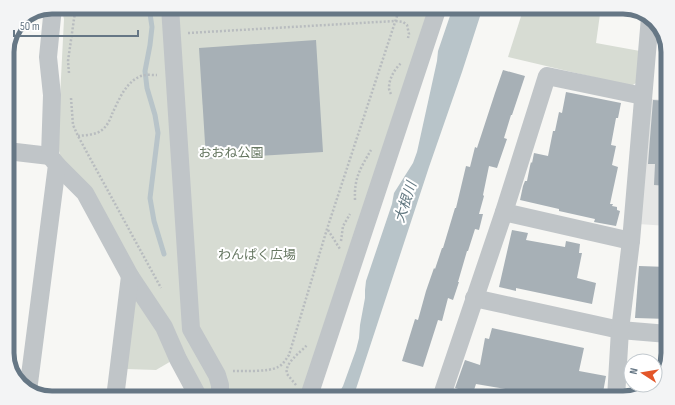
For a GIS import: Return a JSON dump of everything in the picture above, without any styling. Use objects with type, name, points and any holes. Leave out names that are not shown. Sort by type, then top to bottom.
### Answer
[{"type":"street","points":[[29,383],[53,160],[52,95],[48,56],[52,14]]},
{"type":"street","points":[[171,14],[191,329],[217,375],[220,391]]},
{"type":"street","points":[[310,391],[436,14]]},
{"type":"street","points":[[616,391],[620,330],[631,241],[649,25]]},
{"type":"street","points":[[446,391],[474,298],[504,212],[547,76],[643,96]]},
{"type":"street","points":[[14,152],[53,160],[85,193],[130,276],[164,327],[178,359],[195,391]]},
{"type":"street","points":[[504,212],[631,241]]},
{"type":"street","points":[[116,391],[130,276]]},
{"type":"street","points":[[474,298],[620,330],[661,333]]},
{"type":"path","points":[[69,77],[68,61],[75,14]]},
{"type":"path","points":[[217,375],[228,372],[278,367],[289,355],[398,14]]},
{"type":"path","points":[[172,34],[395,21]]},
{"type":"path","points":[[78,136],[92,134],[102,130],[109,122],[120,97],[128,85],[137,77],[150,75]]},
{"type":"path","points":[[70,93],[73,125],[78,136],[163,292]]},
{"type":"path","points":[[328,229],[340,250]]},
{"type":"path","points":[[284,362],[288,365]]},
{"type":"shaded area","points":[[650,99],[661,100],[661,226],[638,224]]},
{"type":"green space","name":"おおね公園","points":[[63,14],[427,14],[307,391],[198,391],[63,164],[59,151],[59,117],[64,19]]},
{"type":"green space","points":[[522,14],[600,14],[596,43],[640,51],[636,83],[631,86],[508,57]]},
{"type":"green space","points":[[134,297],[138,297],[173,360],[156,370],[126,369]]},
{"type":"water","name":"大根川","points":[[451,14],[481,14],[355,391],[340,391],[356,350],[365,298],[366,281],[392,204],[394,193],[413,163],[417,152],[438,51]]},
{"type":"building","points":[[316,40],[323,152],[206,159],[199,48]]},
{"type":"building","points":[[503,70],[525,76],[504,138],[507,139],[497,168],[489,166],[484,196],[479,214],[483,214],[479,230],[475,229],[453,300],[448,298],[442,321],[438,320],[423,367],[402,361],[415,319],[418,320],[426,291],[443,248],[456,208],[466,166],[470,167],[475,147],[477,148]]},
{"type":"building","points":[[566,92],[621,103],[618,118],[616,118],[611,145],[616,146],[612,165],[618,167],[610,204],[613,204],[612,206],[617,207],[617,210],[620,211],[616,226],[594,222],[595,219],[520,200],[523,186],[525,181],[527,181],[534,153],[548,156],[553,131],[555,131],[559,112],[562,113]]},
{"type":"building","points":[[653,100],[661,101],[661,186],[654,185],[655,164],[648,164]]},
{"type":"building","points":[[512,230],[528,233],[526,240],[565,247],[566,241],[580,244],[579,253],[582,253],[577,278],[596,283],[592,304],[516,288],[516,291],[499,287]]},
{"type":"building","points":[[639,266],[661,267],[661,319],[635,318]]},
{"type":"building","points":[[492,328],[584,348],[579,371],[606,376],[603,391],[511,391],[476,384],[474,390],[469,389],[468,391],[465,391],[455,388],[465,360],[480,365],[485,338],[489,339]]},
{"type":"waterway","points":[[150,14],[152,27],[145,71],[147,88],[155,115],[158,133],[150,198],[154,221],[164,254]]},
{"type":"park label","name":"わんぱく広場","points":[[257,254]]}]
